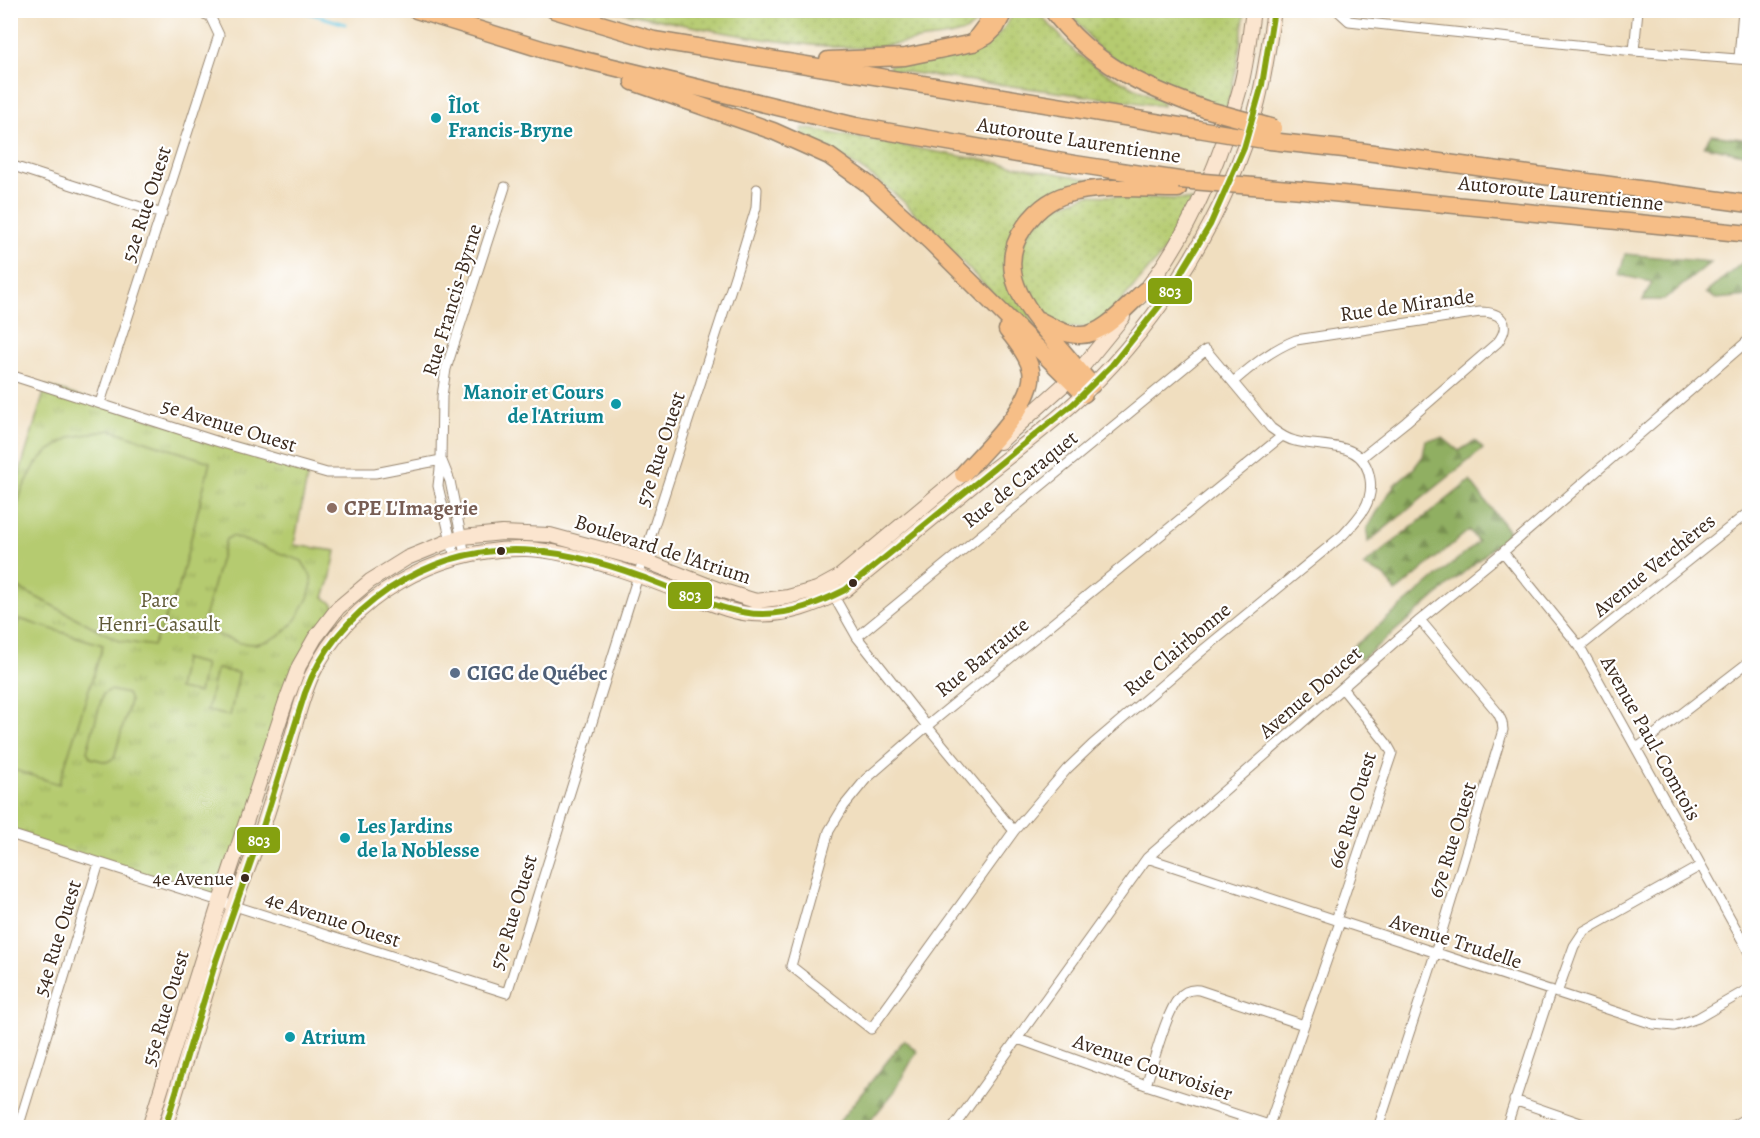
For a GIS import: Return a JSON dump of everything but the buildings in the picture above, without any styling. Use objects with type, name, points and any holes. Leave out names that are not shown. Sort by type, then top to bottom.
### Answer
[{"type":"highway","name":"Autoroute Laurentienne","points":[[416,10],[550,52],[856,126],[1075,164],[1179,185],[1296,190],[1749,234]]},
{"type":"highway","name":"Autoroute Laurentienne","points":[[554,10],[654,40],[1198,129],[1272,134],[1344,149],[1749,204]]},
{"type":"highway","points":[[973,43],[986,24],[991,10]]},
{"type":"highway","points":[[795,62],[905,57],[973,43],[987,36],[996,27],[1005,10]]},
{"type":"highway","points":[[1052,10],[1091,53],[1132,79],[1272,134]]},
{"type":"highway","points":[[550,52],[773,131],[829,156],[868,184],[931,242],[978,291],[1088,390]]},
{"type":"highway","points":[[1075,376],[1020,297],[1012,275],[1013,253],[1021,232],[1034,213],[1046,203],[1060,196],[1093,189],[1179,185]]},
{"type":"highway","points":[[1032,316],[1062,331],[1080,335],[1090,334],[1101,329],[1145,290]]},
{"type":"highway","points":[[963,474],[1022,404],[1031,387],[1031,370],[1020,347],[978,291]]},
{"type":"street","name":"52e Rue Ouest","points":[[100,404],[219,34],[210,16],[194,10]]},
{"type":"street","name":"Boulevard de l'Atrium","points":[[234,906],[278,783],[303,698],[312,676],[326,651],[342,630],[378,595],[398,581],[425,567],[460,556],[498,550],[528,549],[593,561],[715,605],[751,614],[782,613],[802,609],[831,589],[839,577],[963,474],[1075,376],[1145,290],[1167,259],[1192,214],[1220,151],[1240,91],[1253,10]]},
{"type":"street","name":"Boulevard de l'Atrium","points":[[220,902],[285,701],[299,666],[315,638],[338,608],[370,581],[407,558],[456,539],[502,533],[550,535],[642,560],[720,590],[756,601],[788,597],[817,589],[845,590],[1043,430],[1088,390],[1130,344],[1192,256],[1217,210],[1238,162],[1256,110],[1267,62],[1274,10]]},
{"type":"street","points":[[1336,10],[1349,21],[1634,51],[1749,60]]},
{"type":"street","points":[[1634,51],[1638,10]]},
{"type":"street","points":[[1739,58],[1743,10]]},
{"type":"street","points":[[10,165],[162,214]]},
{"type":"street","name":"Rue Francis-Byrne","points":[[460,556],[438,486],[441,460],[442,396],[447,369],[505,187]]},
{"type":"street","name":"57e Rue Ouest","points":[[507,993],[639,576],[642,560],[738,267],[756,208],[757,189]]},
{"type":"street","name":"Rue de Mirande","points":[[1233,382],[1264,356],[1296,340],[1480,312],[1496,314],[1505,326],[1498,342],[1361,458]]},
{"type":"street","name":"Avenue Doucet","points":[[953,1128],[1147,858],[1419,620],[1503,552],[1749,339]]},
{"type":"street","name":"Rue de Caraquet","points":[[857,637],[1206,350],[1233,382]]},
{"type":"street","name":"5e Avenue Ouest","points":[[10,375],[219,442],[327,473],[375,473],[441,460]]},
{"type":"street","points":[[1233,382],[1271,428],[1282,436],[1296,442],[1342,448],[1352,451],[1361,458]]},
{"type":"street","name":"Rue Barraute","points":[[872,1029],[791,966],[829,831],[844,806],[866,779],[927,726],[1282,436]]},
{"type":"street","name":"Rue Clairbonne","points":[[872,1029],[1014,831],[1067,769],[1092,745],[1343,535],[1359,519],[1367,505],[1371,486],[1369,469],[1361,458]]},
{"type":"street","name":"Rue Francis-Byrne","points":[[441,460],[450,481],[460,556]]},
{"type":"street","name":"Avenue Verchères","points":[[1580,647],[1749,511]]},
{"type":"street","name":"Avenue Paul-Comtois","points":[[1503,552],[1580,647],[1749,954]]},
{"type":"street","points":[[831,589],[857,637],[1014,831]]},
{"type":"street","name":"67e Rue Ouest","points":[[1377,1128],[1435,954],[1503,730],[1498,713],[1419,620]]},
{"type":"street","points":[[1637,748],[1749,661]]},
{"type":"street","name":"66e Rue Ouest","points":[[1272,1127],[1392,753],[1342,688]]},
{"type":"street","name":"4e Avenue Ouest","points":[[10,834],[507,993]]},
{"type":"street","name":"Avenue Trudelle","points":[[1147,858],[1653,1024],[1674,1026],[1698,1018],[1749,988]]},
{"type":"street","name":"54e Rue Ouest","points":[[18,1128],[99,863]]},
{"type":"street","points":[[1506,1128],[1554,992],[1574,946],[1584,931],[1700,866]]},
{"type":"street","name":"55e Rue Ouest","points":[[149,1128],[220,902]]},
{"type":"street","name":"55e Rue Ouest","points":[[165,1128],[234,906]]},
{"type":"street","points":[[1146,1085],[1173,1007],[1184,992],[1192,989],[1199,990],[1304,1025]]},
{"type":"street","name":"Avenue Courvoisier","points":[[1018,1039],[1272,1127]]},
{"type":"street","points":[[1514,1100],[1595,1128]]},
{"type":"street","points":[[1729,1128],[1749,1116]]},
{"type":"green space","points":[[738,10],[783,16],[821,15],[852,10],[981,11],[974,26],[959,34],[861,48],[768,40],[616,11]]},
{"type":"green space","points":[[1014,11],[1037,11],[1075,52],[1100,70],[1163,102],[1163,106],[890,70],[889,65],[944,59],[977,49],[992,40],[1004,28]]},
{"type":"green space","points":[[1069,11],[1245,11],[1237,65],[1227,109],[1150,82],[1097,47]]},
{"type":"green space","points":[[803,128],[1094,180],[1094,186],[1078,187],[1010,247],[1034,328],[1030,332],[903,201],[854,165],[801,135]]},
{"type":"green space","points":[[1711,135],[1749,140],[1749,155],[1704,146]]},
{"type":"green space","points":[[1088,195],[1192,200],[1162,254],[1102,323],[1091,327],[1065,328],[1041,312],[1029,299],[1019,269],[1024,240],[1044,211]]},
{"type":"green space","points":[[1625,254],[1711,262],[1664,300],[1643,300],[1652,282],[1619,275]]},
{"type":"green space","points":[[1748,258],[1749,296],[1716,299],[1706,293]]},
{"type":"green space","name":"Parc Henri-Casault","points":[[46,386],[309,468],[294,545],[336,551],[324,597],[338,608],[315,638],[220,901],[11,834],[11,501]]},
{"type":"green space","points":[[111,430],[210,462],[179,587],[153,646],[120,641],[11,584],[11,526],[22,490],[36,464],[47,452],[71,437]]},
{"type":"green space","points":[[1443,438],[1459,451],[1475,441],[1483,449],[1368,542],[1367,528],[1395,484],[1414,468],[1423,456],[1426,440]]},
{"type":"green space","points":[[1470,481],[1510,533],[1361,660],[1352,648],[1478,542],[1469,530],[1396,592],[1385,576],[1363,566]]},
{"type":"green space","points":[[232,536],[302,561],[311,576],[312,584],[308,598],[295,621],[282,634],[268,641],[255,644],[240,643],[213,633],[203,622],[226,539]]},
{"type":"green space","points":[[19,619],[103,645],[59,784],[11,769],[11,646]]},
{"type":"green space","points":[[184,659],[205,664],[199,693],[178,689]]},
{"type":"green space","points":[[216,669],[239,673],[230,716],[207,711]]},
{"type":"green space","points":[[110,690],[127,694],[130,701],[114,758],[107,762],[91,758],[87,751],[103,694]]},
{"type":"green space","points":[[904,1040],[917,1051],[894,1092],[865,1127],[835,1127]]},
{"type":"waterway","points":[[299,10],[345,24]]},
{"type":"transit line","name":"803","points":[[165,1128],[216,961],[260,836],[305,693],[320,662],[350,622],[389,589],[423,570],[457,557],[491,551],[525,550],[593,561],[712,604],[750,613],[774,614],[795,610],[845,590],[1073,404],[1112,365],[1165,299],[1210,225],[1244,148],[1262,85],[1274,10]]},
{"type":"place","name":"Îlot Francis-Bryne","points":[[436,118]]},
{"type":"place","name":"Manoir et Cours de l'Atrium","points":[[616,404]]},
{"type":"place","name":"CPE L'Imagerie","points":[[332,508]]},
{"type":"place","name":"CIGC de Québec","points":[[455,673]]},
{"type":"place","name":"Les Jardins de la Noblesse","points":[[345,838]]},
{"type":"place","name":"4e Avenue","points":[[245,878]]},
{"type":"place","name":"Atrium","points":[[290,1037]]}]
